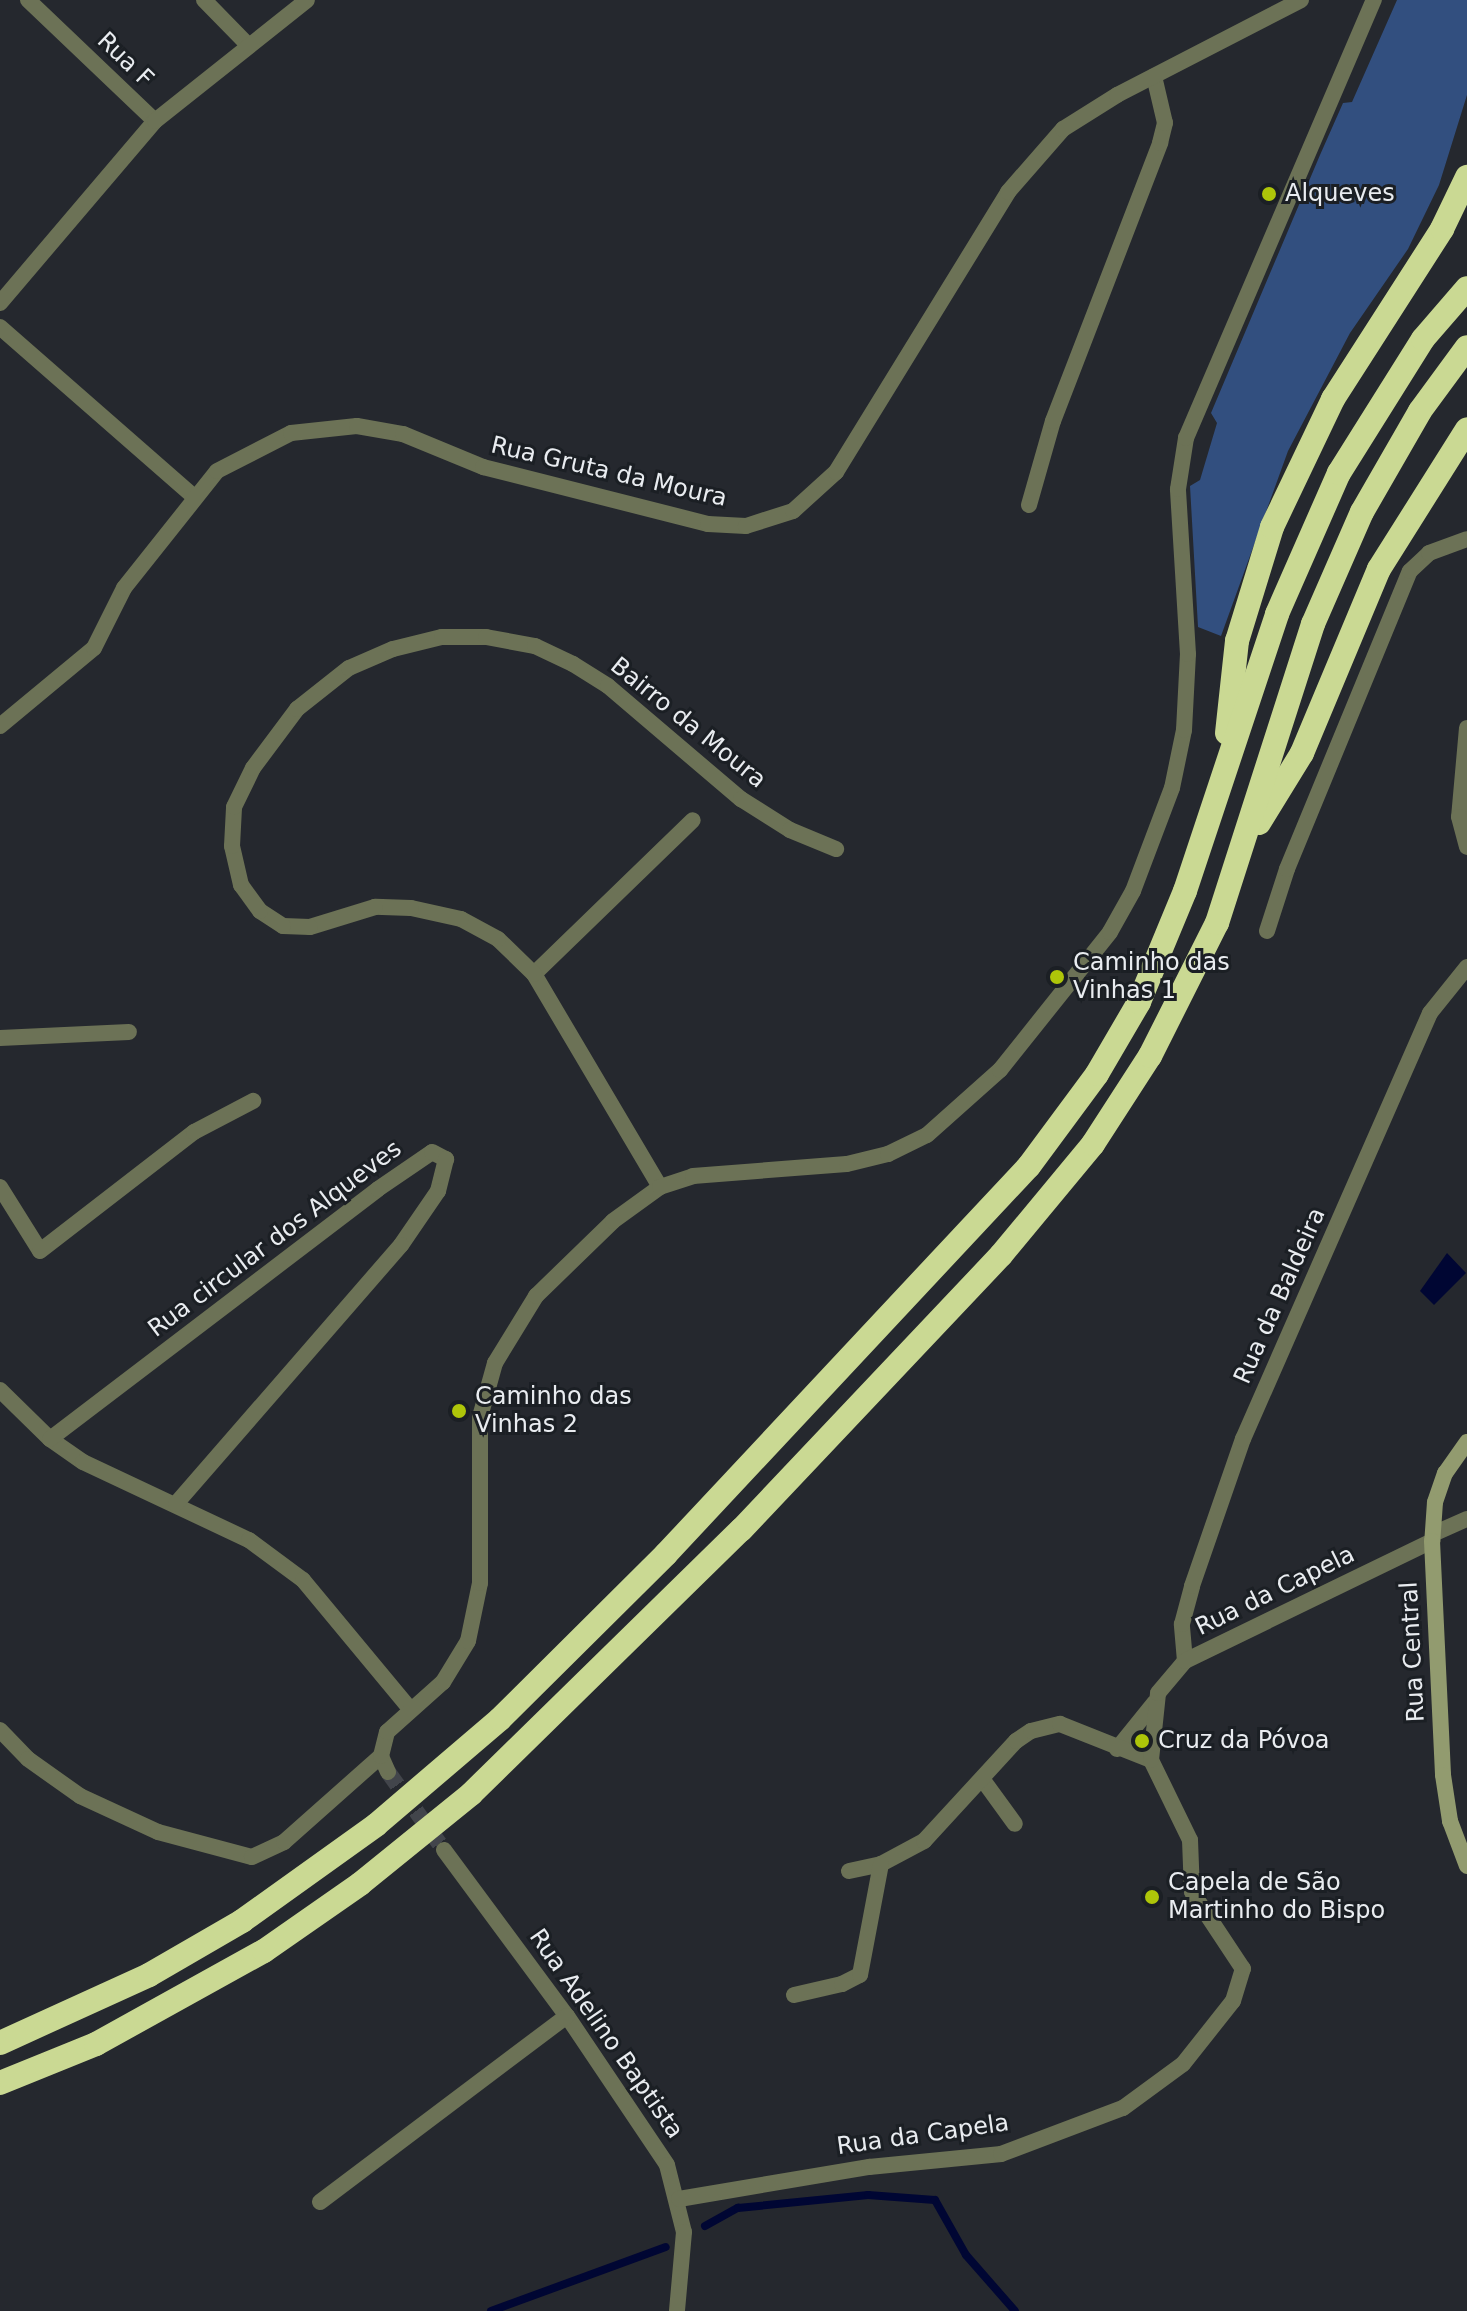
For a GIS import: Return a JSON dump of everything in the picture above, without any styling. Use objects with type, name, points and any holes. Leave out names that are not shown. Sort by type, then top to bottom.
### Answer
[{"type":"highway","points":[[1222,780],[1237,641],[1272,527],[1333,399],[1442,229],[1467,177]]},
{"type":"highway","points":[[0,2043],[149,1975],[309,1876],[500,1719],[666,1554],[1029,1166],[1097,1074],[1139,1002],[1185,891],[1277,614],[1339,473],[1388,389],[1467,288]]},
{"type":"highway","points":[[0,2083],[96,2044],[264,1951],[434,1824],[550,1720],[741,1530],[980,1278],[1093,1144],[1150,1056],[1204,949],[1238,856],[1313,624],[1362,512],[1420,411],[1467,347]]},
{"type":"highway","points":[[1238,856],[1302,753],[1379,569],[1467,429]]},
{"type":"street","name":"Rua F","points":[[28,0],[155,121]]},
{"type":"street","points":[[204,0],[249,46]]},
{"type":"street","points":[[0,303],[155,121],[307,0]]},
{"type":"street","name":"Rua Gruta da Moura","points":[[0,726],[94,648],[124,588],[193,496],[217,471],[291,433],[357,426],[403,434],[483,467],[708,524],[767,522],[815,495],[836,472],[1008,192],[1063,129],[1154,76],[1301,0]]},
{"type":"street","points":[[0,1730],[28,1759],[80,1796],[158,1832],[252,1857],[284,1842],[384,1764],[387,1732],[458,1661],[477,1606],[480,1417],[495,1363],[536,1296],[613,1221],[660,1187],[693,1176],[847,1164],[888,1154],[927,1135],[1000,1070],[1110,932],[1133,891],[1172,788],[1184,730],[1188,654],[1178,489],[1186,438],[1374,0]]},
{"type":"street","points":[[1029,505],[1053,421],[1160,143],[1165,123],[1154,76]]},
{"type":"street","points":[[0,327],[193,496]]},
{"type":"street","points":[[1267,931],[1287,869],[1410,571],[1429,553],[1467,539]]},
{"type":"street","name":"Bairro da Moura","points":[[660,1187],[534,974],[498,939],[461,919],[411,908],[375,907],[310,927],[283,926],[260,911],[241,885],[232,846],[234,807],[253,768],[297,709],[349,668],[393,649],[442,637],[486,637],[535,646],[608,686],[741,799],[790,830],[836,849]]},
{"type":"street","points":[[1467,728],[1459,817],[1467,847]]},
{"type":"street","points":[[534,974],[693,820]]},
{"type":"street","name":"Rua da Baldeira","points":[[1185,1661],[1182,1624],[1192,1586],[1243,1439],[1430,1013],[1467,967]]},
{"type":"street","points":[[0,1038],[129,1032]]},
{"type":"street","points":[[0,1187],[40,1251],[194,1132],[253,1101]]},
{"type":"street","name":"Rua circular dos Alqueves","points":[[50,1439],[378,1189],[432,1152],[446,1159],[438,1191],[401,1245],[176,1504]]},
{"type":"street","points":[[0,1390],[50,1439],[83,1462],[249,1540],[303,1580],[410,1709]]},
{"type":"street","name":"Rua Central","points":[[1467,1442],[1445,1473],[1435,1502],[1432,1537],[1443,1775],[1450,1821],[1467,1866]]},
{"type":"street","name":"Rua da Capela","points":[[1117,1749],[1185,1661],[1467,1519]]},
{"type":"street","name":"Rua da Capela","points":[[679,2199],[869,2167],[1001,2154],[1123,2108],[1183,2064],[1233,2001],[1243,1969],[1192,1892],[1190,1840],[1151,1760],[1155,1702]]},
{"type":"street","points":[[849,1871],[881,1864],[924,1841],[1016,1741],[1048,1726],[1075,1728],[1117,1749],[1151,1760]]},
{"type":"street","points":[[983,1780],[1015,1824]]},
{"type":"street","name":"Rua Adelino Baptista","points":[[444,1850],[646,2127],[679,2199],[684,2259],[677,2311]]},
{"type":"street","points":[[794,1995],[842,1984],[860,1975],[881,1864]]},
{"type":"street","points":[[320,2202],[567,2016]]},
{"type":"shaded area","points":[[1397,0],[1467,0],[1467,95],[1439,185],[1408,249],[1350,333],[1288,451],[1221,636],[1198,627],[1190,486],[1200,480],[1217,423],[1211,413],[1320,155],[1343,103],[1352,102]]},
{"type":"shaded area","points":[[1447,1253],[1466,1273],[1434,1305],[1420,1291]]},
{"type":"waterway","points":[[705,2226],[738,2208],[868,2195],[935,2200],[966,2255],[1015,2311]]},
{"type":"waterway","points":[[491,2311],[666,2247]]},
{"type":"tunnel","points":[[388,1772],[444,1850]]},
{"type":"place","name":"Alqueves","points":[[1269,194]]},
{"type":"place","name":"Caminho das Vinhas 1","points":[[1057,977]]},
{"type":"place","name":"Caminho das Vinhas 2","points":[[459,1411]]},
{"type":"place","name":"Cruz da Póvoa","points":[[1142,1741]]},
{"type":"place","name":"Capela de São Martinho do Bispo","points":[[1152,1897]]}]
